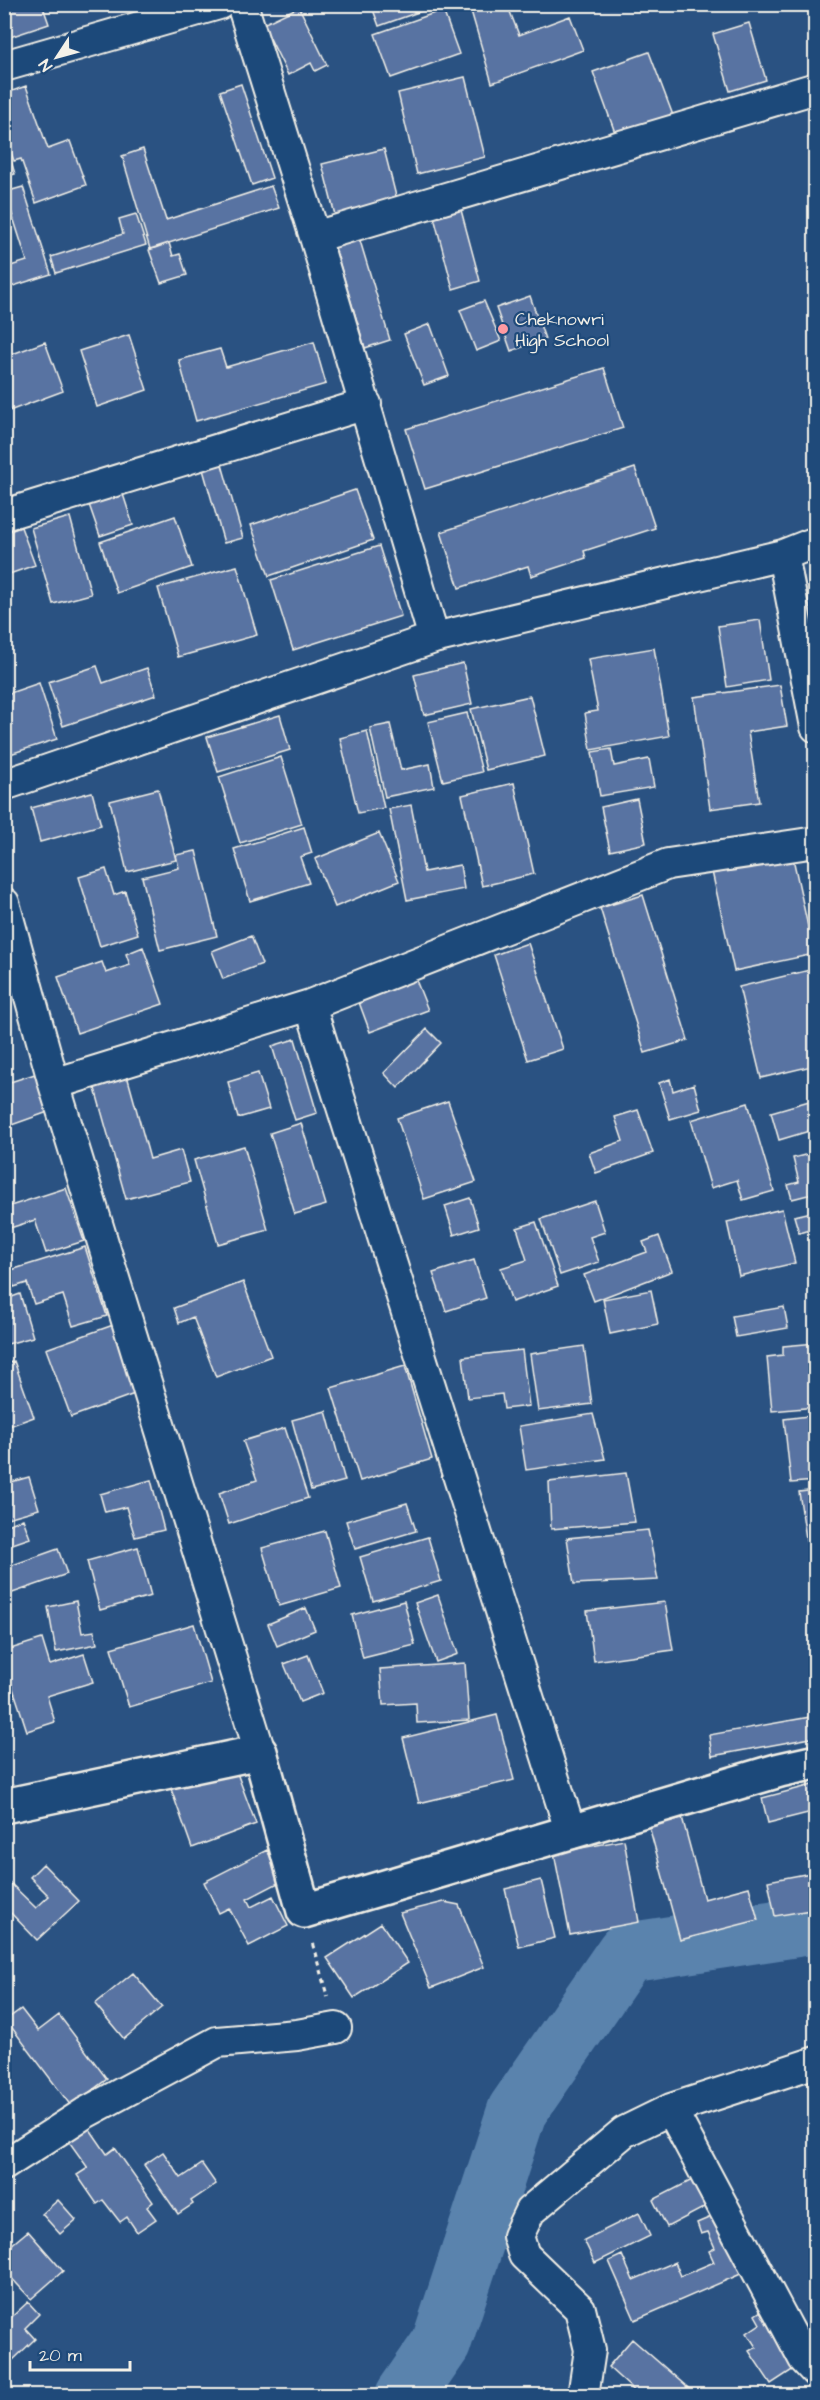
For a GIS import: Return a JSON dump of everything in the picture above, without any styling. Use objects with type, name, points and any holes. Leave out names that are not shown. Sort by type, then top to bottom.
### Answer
[{"type":"street","points":[[4,66],[219,4]]},
{"type":"street","points":[[242,4],[366,404],[434,638]]},
{"type":"street","points":[[315,237],[816,88]]},
{"type":"street","points":[[4,514],[366,404]]},
{"type":"street","points":[[4,785],[434,638],[783,555],[816,542]]},
{"type":"street","points":[[783,555],[816,727]]},
{"type":"street","points":[[54,1084],[310,1005],[668,864],[816,842]]},
{"type":"street","points":[[4,903],[54,1084],[260,1752],[304,1911],[780,1770],[816,1762]]},
{"type":"street","points":[[310,1005],[571,1833]]},
{"type":"street","points":[[4,1806],[260,1752]]},
{"type":"street","points":[[4,2165],[85,2113],[217,2042],[297,2035],[336,2028]]},
{"type":"street","points":[[583,2396],[590,2350],[580,2309],[524,2255],[518,2236],[531,2211],[624,2132],[671,2109],[816,2062]]},
{"type":"street","points":[[671,2109],[804,2359],[816,2372]]},
{"type":"path","points":[[304,1911],[336,2028]]},
{"type":"building","points":[[4,4],[42,4],[49,24],[4,39]]},
{"type":"building","points":[[371,4],[441,4],[379,26]]},
{"type":"building","points":[[469,4],[507,4],[519,35],[570,16],[583,50],[492,83]]},
{"type":"building","points":[[299,7],[327,65],[315,71],[311,63],[288,75],[263,24]]},
{"type":"building","points":[[443,10],[459,54],[391,78],[375,34]]},
{"type":"building","points":[[749,23],[766,80],[730,91],[713,34]]},
{"type":"building","points":[[649,52],[674,118],[617,138],[593,72]]},
{"type":"building","points":[[465,77],[485,157],[417,174],[398,93]]},
{"type":"building","points":[[241,84],[272,178],[252,185],[220,91]]},
{"type":"building","points":[[26,86],[48,149],[70,141],[86,185],[36,203],[21,159],[14,161],[4,133],[4,94]]},
{"type":"building","points":[[4,138],[15,174],[4,177]]},
{"type":"building","points":[[143,149],[166,220],[271,186],[279,208],[150,249],[122,156]]},
{"type":"building","points":[[384,149],[398,204],[336,219],[322,164]]},
{"type":"building","points":[[23,187],[51,274],[4,289],[4,268],[27,261],[5,192]]},
{"type":"building","points":[[461,210],[480,281],[453,289],[434,217]]},
{"type":"building","points":[[136,214],[146,245],[56,273],[51,257],[123,234],[119,219]]},
{"type":"building","points":[[358,234],[390,340],[365,348],[333,242]]},
{"type":"building","points":[[169,243],[173,256],[180,254],[187,275],[161,283],[149,250]]},
{"type":"building","points":[[530,296],[545,339],[511,351],[496,308]]},
{"type":"building","points":[[484,301],[501,341],[476,351],[460,310]]},
{"type":"building","points":[[430,324],[449,376],[424,385],[404,334]]},
{"type":"building","points":[[129,335],[147,390],[97,407],[79,351]]},
{"type":"building","points":[[45,342],[63,391],[4,413],[4,357]]},
{"type":"building","points":[[314,342],[326,384],[196,421],[179,360],[220,349],[226,367]]},
{"type":"building","points":[[604,368],[623,428],[425,489],[406,429]]},
{"type":"building","points":[[221,461],[243,538],[224,543],[202,466]]},
{"type":"building","points":[[635,468],[655,528],[584,551],[586,558],[531,576],[528,566],[459,588],[441,532]]},
{"type":"building","points":[[120,485],[133,525],[100,536],[86,496]]},
{"type":"building","points":[[355,490],[373,540],[269,576],[251,525]]},
{"type":"building","points":[[175,516],[192,567],[117,593],[100,542]]},
{"type":"building","points":[[70,517],[91,594],[53,604],[31,528]]},
{"type":"building","points":[[21,527],[35,565],[4,576],[4,533]]},
{"type":"building","points":[[379,546],[401,616],[293,650],[271,580]]},
{"type":"building","points":[[237,566],[257,635],[178,657],[158,588]]},
{"type":"building","points":[[760,620],[769,680],[727,687],[718,626]]},
{"type":"building","points":[[654,648],[669,736],[591,750],[585,713],[598,711],[588,659]]},
{"type":"building","points":[[463,663],[472,704],[424,715],[414,675]]},
{"type":"building","points":[[97,666],[103,683],[147,668],[156,695],[63,726],[48,682]]},
{"type":"building","points":[[39,683],[57,739],[4,756],[4,695]]},
{"type":"building","points":[[780,685],[787,726],[748,732],[759,802],[710,809],[694,697]]},
{"type":"building","points":[[530,696],[545,756],[486,770],[471,709]]},
{"type":"building","points":[[467,713],[482,772],[443,781],[428,722]]},
{"type":"building","points":[[280,715],[290,750],[218,772],[207,737]]},
{"type":"building","points":[[390,724],[401,770],[430,764],[434,787],[385,797],[370,728]]},
{"type":"building","points":[[367,731],[384,808],[358,813],[340,738]]},
{"type":"building","points":[[611,749],[614,766],[649,759],[654,787],[600,796],[592,752]]},
{"type":"building","points":[[281,757],[302,824],[240,843],[219,777]]},
{"type":"building","points":[[514,783],[534,874],[482,886],[462,795]]},
{"type":"building","points":[[158,789],[176,860],[127,872],[110,801]]},
{"type":"building","points":[[92,792],[101,825],[40,842],[31,808]]},
{"type":"building","points":[[637,799],[646,843],[610,851],[601,807]]},
{"type":"building","points":[[411,805],[424,872],[460,865],[464,889],[407,900],[389,809]]},
{"type":"building","points":[[304,827],[312,853],[300,857],[309,883],[250,901],[234,849]]},
{"type":"building","points":[[379,833],[399,881],[335,907],[315,859]]},
{"type":"building","points":[[791,849],[814,954],[734,971],[711,867]]},
{"type":"building","points":[[196,851],[217,936],[160,950],[142,877],[179,868],[176,855]]},
{"type":"building","points":[[106,869],[114,895],[125,891],[138,934],[100,946],[79,877]]},
{"type":"building","points":[[643,895],[688,1040],[645,1053],[600,908]]},
{"type":"building","points":[[251,936],[262,964],[223,979],[212,951]]},
{"type":"building","points":[[528,943],[563,1049],[528,1060],[494,955]]},
{"type":"building","points":[[143,947],[163,1004],[77,1033],[58,977],[102,962],[106,973],[130,965],[126,954]]},
{"type":"building","points":[[814,969],[816,1065],[761,1078],[739,987]]},
{"type":"building","points":[[414,975],[428,1010],[370,1032],[357,997]]},
{"type":"building","points":[[427,1029],[441,1043],[398,1088],[384,1073]]},
{"type":"building","points":[[295,1039],[317,1113],[295,1120],[272,1046]]},
{"type":"building","points":[[125,1068],[150,1159],[181,1150],[190,1182],[126,1199],[92,1078]]},
{"type":"building","points":[[258,1073],[269,1109],[238,1118],[228,1082]]},
{"type":"building","points":[[35,1074],[48,1112],[6,1127],[4,1084]]},
{"type":"building","points":[[670,1079],[673,1091],[694,1084],[701,1110],[670,1119],[659,1083]]},
{"type":"building","points":[[816,1099],[816,1129],[779,1140],[771,1112]]},
{"type":"building","points":[[448,1101],[476,1182],[424,1199],[397,1118]]},
{"type":"building","points":[[748,1103],[774,1191],[743,1200],[737,1180],[711,1188],[691,1120]]},
{"type":"building","points":[[638,1110],[653,1153],[596,1173],[589,1153],[623,1141],[615,1117]]},
{"type":"building","points":[[301,1123],[326,1205],[295,1214],[270,1133]]},
{"type":"building","points":[[244,1146],[268,1230],[218,1244],[194,1160]]},
{"type":"building","points":[[809,1154],[816,1172],[816,1193],[792,1199],[788,1185],[799,1182],[793,1158]]},
{"type":"building","points":[[66,1188],[84,1241],[46,1253],[35,1220],[4,1230],[4,1208]]},
{"type":"building","points":[[470,1198],[479,1227],[454,1235],[445,1206]]},
{"type":"building","points":[[595,1201],[605,1232],[590,1237],[599,1262],[560,1275],[541,1219]]},
{"type":"building","points":[[782,1209],[795,1263],[739,1276],[727,1222]]},
{"type":"building","points":[[816,1211],[816,1228],[799,1233],[794,1216]]},
{"type":"building","points":[[536,1222],[558,1286],[512,1302],[501,1268],[527,1260],[517,1228]]},
{"type":"building","points":[[659,1236],[672,1271],[594,1301],[584,1275],[647,1252],[643,1242]]},
{"type":"building","points":[[85,1247],[107,1316],[73,1326],[63,1295],[34,1304],[27,1283],[14,1287],[8,1271]]},
{"type":"building","points":[[474,1260],[486,1298],[446,1311],[433,1273]]},
{"type":"building","points":[[7,1281],[12,1297],[20,1294],[33,1337],[4,1345],[4,1282]]},
{"type":"building","points":[[243,1282],[271,1356],[216,1377],[193,1317],[179,1323],[174,1308]]},
{"type":"building","points":[[651,1290],[658,1324],[610,1334],[603,1299]]},
{"type":"building","points":[[784,1307],[788,1328],[736,1337],[732,1316]]},
{"type":"building","points":[[116,1324],[140,1392],[71,1417],[46,1349]]},
{"type":"building","points":[[816,1343],[816,1407],[772,1411],[767,1357],[783,1355],[783,1346]]},
{"type":"building","points":[[584,1346],[592,1404],[538,1411],[530,1354]]},
{"type":"building","points":[[522,1350],[529,1406],[504,1409],[502,1394],[468,1398],[463,1357]]},
{"type":"building","points":[[14,1361],[34,1417],[4,1428],[4,1365]]},
{"type":"building","points":[[405,1366],[432,1459],[360,1481],[331,1388]]},
{"type":"building","points":[[326,1411],[345,1481],[311,1490],[292,1420]]},
{"type":"building","points":[[593,1414],[605,1459],[526,1470],[519,1426]]},
{"type":"building","points":[[816,1415],[816,1481],[791,1483],[784,1419]]},
{"type":"building","points":[[285,1428],[308,1498],[229,1524],[219,1493],[257,1480],[243,1441]]},
{"type":"building","points":[[626,1473],[635,1522],[551,1529],[549,1482]]},
{"type":"building","points":[[29,1477],[39,1509],[4,1519],[4,1484]]},
{"type":"building","points":[[151,1480],[164,1530],[135,1537],[126,1507],[105,1512],[100,1494]]},
{"type":"building","points":[[816,1490],[816,1572],[811,1572],[799,1492]]},
{"type":"building","points":[[407,1503],[416,1531],[355,1549],[346,1521]]},
{"type":"building","points":[[23,1519],[30,1538],[4,1547],[4,1526]]},
{"type":"building","points":[[648,1530],[658,1580],[574,1584],[567,1538]]},
{"type":"building","points":[[325,1531],[341,1588],[279,1606],[262,1548]]},
{"type":"building","points":[[428,1537],[441,1581],[373,1601],[360,1557]]},
{"type":"building","points":[[138,1547],[151,1596],[100,1610],[87,1561]]},
{"type":"building","points":[[58,1549],[67,1574],[4,1596],[4,1568]]},
{"type":"building","points":[[438,1595],[458,1654],[436,1662],[415,1603]]},
{"type":"building","points":[[76,1601],[82,1633],[94,1631],[97,1644],[56,1652],[48,1607]]},
{"type":"building","points":[[404,1601],[415,1645],[363,1658],[352,1615]]},
{"type":"building","points":[[665,1602],[673,1650],[594,1661],[587,1611]]},
{"type":"building","points":[[306,1608],[315,1630],[277,1646],[268,1624]]},
{"type":"building","points":[[194,1624],[211,1683],[129,1707],[111,1648]]},
{"type":"building","points":[[42,1639],[50,1665],[84,1654],[93,1682],[47,1696],[55,1722],[27,1731],[4,1661],[4,1651]]},
{"type":"building","points":[[308,1655],[323,1693],[300,1702],[284,1664]]},
{"type":"building","points":[[465,1663],[469,1720],[417,1723],[416,1703],[383,1705],[380,1669]]},
{"type":"building","points":[[497,1715],[514,1780],[419,1803],[403,1738]]},
{"type":"building","points":[[816,1716],[816,1737],[712,1756],[709,1735]]},
{"type":"building","points":[[234,1765],[256,1824],[192,1848],[171,1789]]},
{"type":"building","points":[[816,1784],[816,1811],[768,1823],[762,1798]]},
{"type":"building","points":[[682,1817],[704,1899],[749,1887],[758,1920],[680,1940],[649,1826]]},
{"type":"building","points":[[624,1840],[639,1922],[570,1935],[554,1853]]},
{"type":"building","points":[[267,1850],[282,1881],[247,1899],[251,1907],[273,1896],[288,1926],[249,1946],[229,1908],[219,1913],[204,1882]]},
{"type":"building","points":[[43,1864],[79,1901],[37,1940],[4,1906],[4,1877],[36,1908],[49,1896],[30,1877]]},
{"type":"building","points":[[816,1872],[816,1909],[775,1916],[768,1881]]},
{"type":"building","points":[[541,1880],[555,1938],[519,1947],[505,1889]]},
{"type":"building","points":[[444,1902],[459,1905],[484,1967],[431,1988],[400,1913]]},
{"type":"building","points":[[381,1923],[408,1963],[354,1998],[327,1958]]},
{"type":"building","points":[[133,1973],[162,2007],[124,2039],[95,2004]]},
{"type":"building","points":[[21,2009],[38,2031],[59,2015],[107,2079],[71,2106],[6,2020]]},
{"type":"building","points":[[85,2122],[107,2154],[115,2148],[153,2202],[147,2207],[156,2219],[137,2232],[127,2217],[120,2222],[103,2200],[97,2204],[77,2175],[88,2168],[65,2136]]},
{"type":"building","points":[[163,2152],[181,2178],[202,2164],[216,2184],[191,2201],[193,2204],[178,2214],[144,2165]]},
{"type":"building","points":[[694,2179],[709,2205],[667,2227],[653,2200]]},
{"type":"building","points":[[58,2200],[76,2220],[60,2234],[42,2214]]},
{"type":"building","points":[[639,2213],[650,2236],[595,2263],[584,2240]]},
{"type":"building","points":[[718,2214],[743,2273],[635,2320],[609,2261],[622,2255],[633,2280],[675,2262],[681,2276],[714,2262],[709,2251],[715,2248],[708,2232],[701,2234],[697,2223]]},
{"type":"building","points":[[28,2231],[63,2271],[31,2299],[4,2270],[4,2251]]},
{"type":"building","points":[[28,2302],[39,2314],[25,2328],[35,2339],[13,2360],[4,2351],[4,2324]]},
{"type":"building","points":[[764,2309],[800,2365],[771,2384],[749,2351],[756,2347],[747,2333],[760,2324],[755,2315]]},
{"type":"building","points":[[632,2339],[695,2394],[694,2396],[640,2396],[608,2367]]},
{"type":"waterway","points":[[405,2396],[441,2344],[517,2111],[626,1953],[816,1924]]},
{"type":"place","name":"Cheknowri High School","points":[[503,329]]}]
